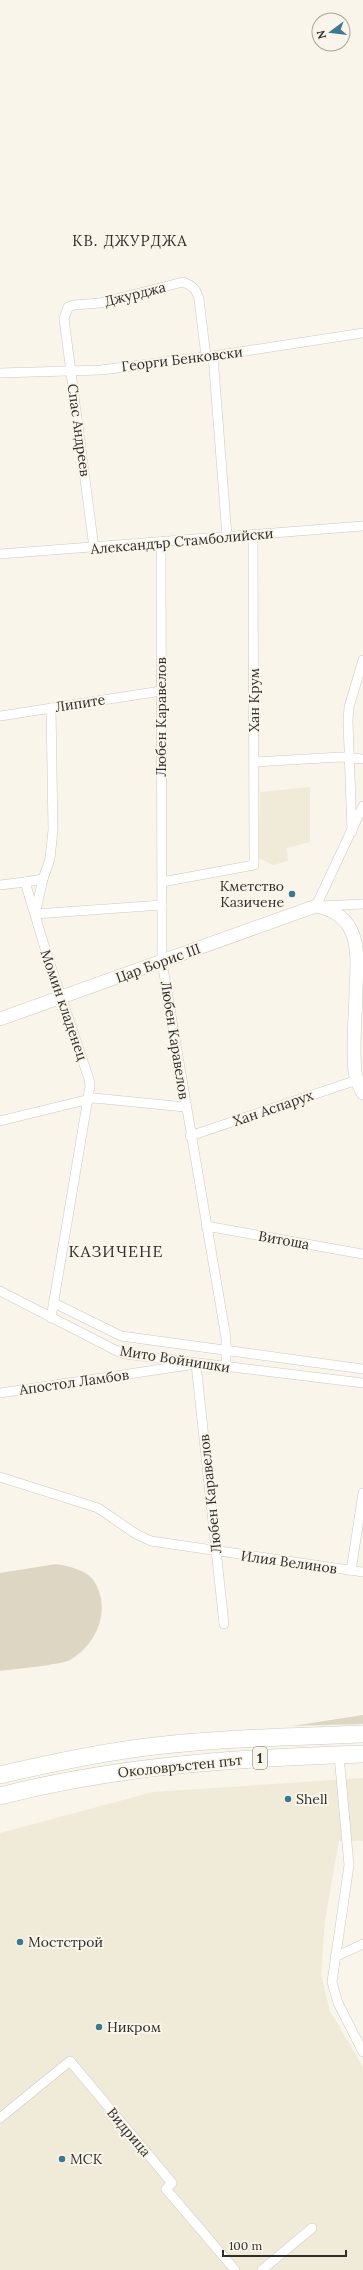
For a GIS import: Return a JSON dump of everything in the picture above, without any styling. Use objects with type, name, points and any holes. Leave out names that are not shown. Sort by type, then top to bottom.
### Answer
[{"type":"highway","name":"Околовръстен път","points":[[0,1775],[97,1754],[154,1746],[228,1740],[363,1734]]},
{"type":"highway","name":"Околовръстен път","points":[[0,1796],[100,1774],[157,1766],[230,1760],[363,1754]]},
{"type":"street","name":"Джурджа","points":[[66,312],[68,307],[74,305],[100,303],[183,282],[196,290],[210,356]]},
{"type":"street","name":"Спас Андреев","points":[[66,312],[64,318],[94,548]]},
{"type":"street","name":"Георги Бенковски","points":[[0,373],[71,372],[363,336]]},
{"type":"street","points":[[210,356],[227,536]]},
{"type":"street","name":"Александър Стамболийски","points":[[0,554],[94,548],[363,526]]},
{"type":"street","name":"Хан Крум","points":[[162,882],[254,865],[253,535]]},
{"type":"street","name":"Любен Каравелов","points":[[161,542],[162,962],[227,1351],[226,1367]]},
{"type":"street","points":[[352,832],[349,758],[349,706],[363,660]]},
{"type":"street","name":"Липите","points":[[0,716],[161,691]]},
{"type":"street","points":[[52,708],[53,830],[50,859],[43,879],[35,914],[162,905]]},
{"type":"street","points":[[254,762],[349,758],[363,759]]},
{"type":"street","points":[[316,906],[363,806]]},
{"type":"street","points":[[0,885],[43,879]]},
{"type":"street","name":"Момин кладенец","points":[[25,882],[61,997],[89,1079],[88,1099],[51,1318]]},
{"type":"street","points":[[316,906],[363,904]]},
{"type":"street","points":[[316,906],[325,908],[340,915],[350,928],[356,946],[354,1057],[357,1080],[363,1093]]},
{"type":"street","name":"Цар Борис III","points":[[0,1019],[316,906]]},
{"type":"street","name":"Хан Аспарух","points":[[190,1136],[357,1080]]},
{"type":"street","points":[[0,1121],[88,1099],[186,1107]]},
{"type":"street","name":"Витоша","points":[[206,1226],[363,1254]]},
{"type":"street","name":"Мито Войнишки","points":[[0,1291],[125,1354],[196,1364],[363,1383]]},
{"type":"street","name":"Мито Войнишки","points":[[54,1303],[121,1336],[363,1369]]},
{"type":"street","name":"Любен Каравелов","points":[[196,1364],[224,1624]]},
{"type":"street","name":"Апостол Ламбов","points":[[0,1393],[196,1364]]},
{"type":"street","name":"Илия Велинов","points":[[0,1478],[98,1508],[136,1534],[151,1541],[216,1552],[363,1572]]},
{"type":"street","points":[[351,1571],[363,1493]]},
{"type":"street","points":[[339,1755],[349,1865],[333,1973],[334,1991],[338,2003],[363,2052]]},
{"type":"street","points":[[335,1957],[363,1944]]},
{"type":"street","name":"Видрица","points":[[0,2118],[70,2061],[172,2183],[166,2189],[235,2270]]},
{"type":"street","points":[[262,2270],[312,2228]]},
{"type":"shaded area","points":[[310,787],[310,842],[287,848],[288,861],[273,865],[259,858],[260,792]]},
{"type":"shaded area","points":[[56,1564],[82,1571],[94,1581],[102,1603],[99,1625],[94,1636],[80,1653],[65,1662],[0,1671],[0,1573]]},
{"type":"shaded area","points":[[363,1715],[363,1724],[292,1726]]},
{"type":"shaded area","points":[[363,1778],[363,1841],[339,1841],[325,1920],[321,1975],[330,2011],[363,2067],[363,2270],[0,2270],[0,1833],[153,1792]]},
{"type":"place","name":"Кметство Казичене","points":[[292,894]]},
{"type":"place","name":"Shell","points":[[288,1799]]},
{"type":"place","name":"Мостстрой","points":[[20,1942]]},
{"type":"place","name":"Никром","points":[[99,2027]]},
{"type":"place","name":"МСК","points":[[62,2159]]},
{"type":"district","name":"КВ. ДЖУРДЖА","points":[[130,241]]},
{"type":"district","name":"КАЗИЧЕНЕ","points":[[116,1251]]}]
